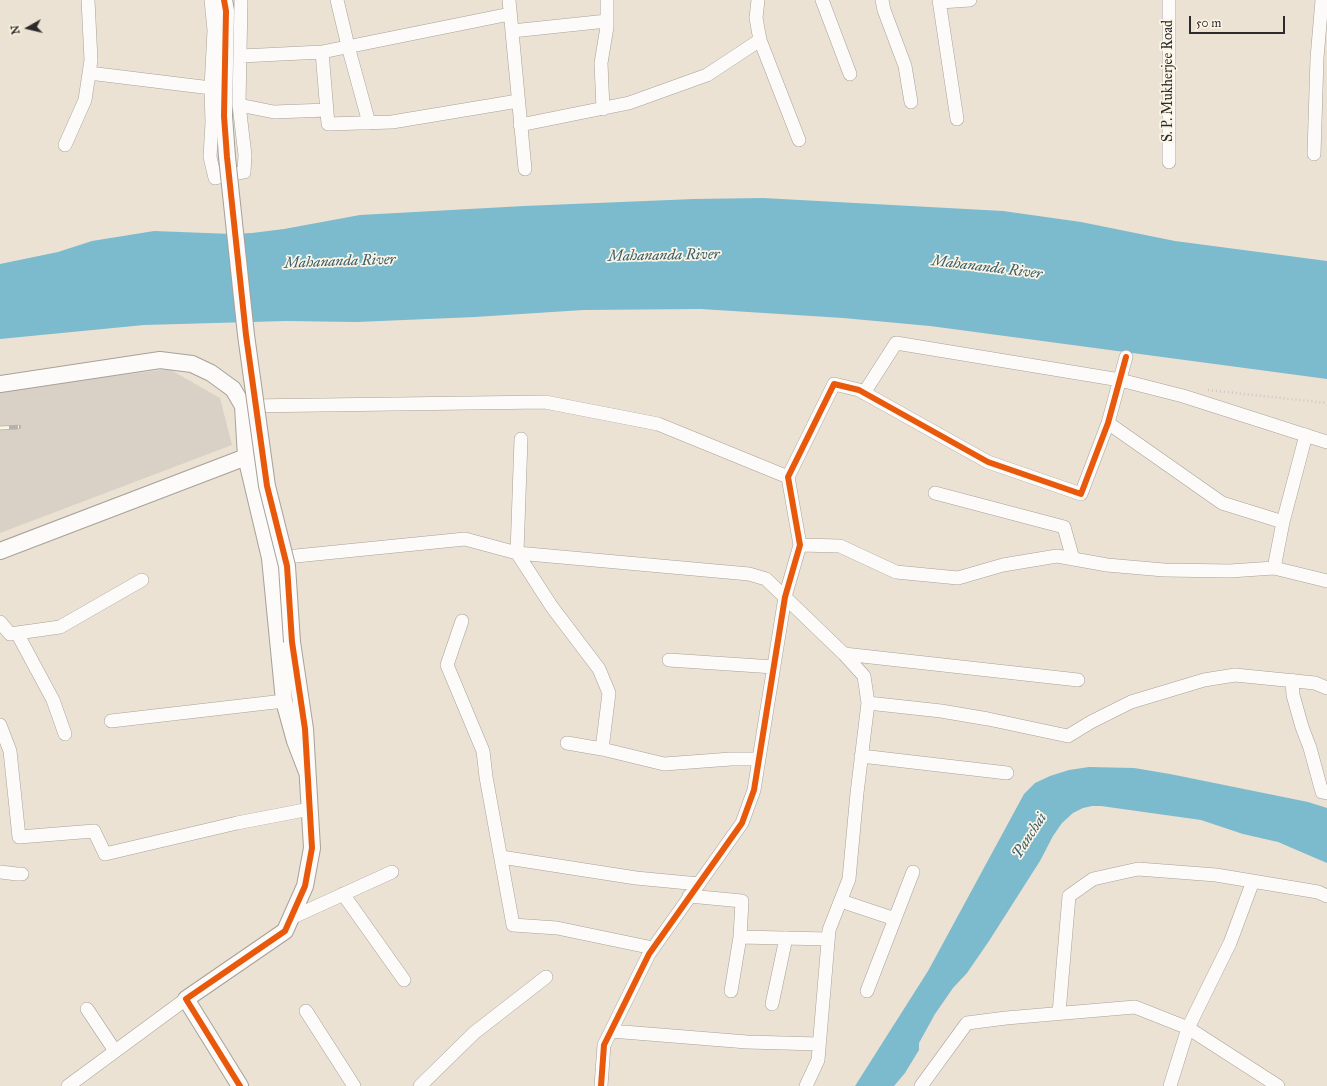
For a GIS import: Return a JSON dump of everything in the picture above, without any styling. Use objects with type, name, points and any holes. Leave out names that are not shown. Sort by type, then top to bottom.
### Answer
[{"type":"street","points":[[65,146],[85,100],[91,60],[88,0]]},
{"type":"street","points":[[211,0],[214,30],[210,157],[215,178],[244,172],[245,155],[239,105],[241,0]]},
{"type":"street","points":[[68,1086],[186,999],[285,931],[305,886],[312,848],[305,729],[292,642],[286,566],[267,486],[246,334],[227,157],[224,116],[226,11],[224,0]]},
{"type":"street","points":[[337,0],[369,123]]},
{"type":"street","points":[[509,0],[525,169]]},
{"type":"street","points":[[603,108],[601,63],[608,21],[607,0]]},
{"type":"street","points":[[758,0],[756,18],[760,40],[799,140]]},
{"type":"street","points":[[822,0],[850,74]]},
{"type":"street","points":[[882,0],[884,10],[905,66],[912,102]]},
{"type":"street","points":[[957,119],[940,1],[970,0]]},
{"type":"street","name":"S. P. Mukherjee Road","points":[[1169,0],[1169,162]]},
{"type":"street","points":[[1314,154],[1322,0]]},
{"type":"street","points":[[241,56],[322,52],[510,14]]},
{"type":"street","points":[[512,31],[608,21]]},
{"type":"street","points":[[520,125],[629,103],[707,75],[760,40]]},
{"type":"street","points":[[322,52],[328,124],[392,122],[518,101]]},
{"type":"street","points":[[89,73],[211,88]]},
{"type":"street","points":[[239,105],[274,112],[327,110]]},
{"type":"street","points":[[864,393],[896,343],[1120,380],[1183,396],[1327,442]]},
{"type":"street","points":[[601,1086],[604,1045],[653,948],[742,822],[754,790],[785,598],[800,545],[788,477],[834,384],[859,390],[988,462],[1081,494],[1108,423],[1126,357]]},
{"type":"street","points":[[0,384],[160,360],[192,364],[211,373],[233,389],[243,406],[246,457],[270,558],[284,701],[295,741],[307,772]]},
{"type":"street","points":[[243,406],[545,402],[658,424],[788,477]]},
{"type":"street","points":[[1108,423],[1222,503],[1283,522]]},
{"type":"street","points":[[1274,568],[1283,522],[1306,436]]},
{"type":"street","points":[[521,439],[517,553],[552,607],[599,669],[609,693],[602,749]]},
{"type":"street","points":[[0,551],[246,457]]},
{"type":"street","points":[[935,493],[1064,527],[1073,559]]},
{"type":"street","points":[[270,558],[465,539],[517,553],[749,574],[766,579],[844,654],[864,676],[868,703],[857,792],[849,879],[829,930],[818,1060],[806,1086]]},
{"type":"street","points":[[800,545],[840,546],[896,572],[958,578],[1003,565],[1057,556],[1108,565],[1164,570],[1230,571],[1274,568],[1327,581]]},
{"type":"street","points":[[0,622],[10,634],[60,627],[142,580]]},
{"type":"street","points":[[462,621],[447,665],[483,751],[486,777],[513,925],[557,928],[653,948]]},
{"type":"street","points":[[17,633],[53,700],[65,734]]},
{"type":"street","points":[[844,654],[1078,680]]},
{"type":"street","points":[[669,660],[774,668]]},
{"type":"street","points":[[868,703],[941,711],[988,719],[1068,736],[1091,722],[1131,702],[1204,680],[1235,675],[1315,683],[1327,688]]},
{"type":"street","points":[[1292,680],[1293,695],[1302,727],[1310,748],[1322,792],[1327,794]]},
{"type":"street","points":[[111,721],[284,701]]},
{"type":"street","points":[[0,725],[10,751],[19,837],[94,830],[105,854],[237,823],[310,809]]},
{"type":"street","points":[[567,743],[602,749],[664,764],[731,759],[759,759]]},
{"type":"street","points":[[862,756],[1007,774]]},
{"type":"street","points":[[501,857],[636,878],[699,884]]},
{"type":"street","points":[[1059,1013],[1069,896],[1093,879],[1138,869],[1216,875],[1318,892],[1327,896]]},
{"type":"street","points":[[0,872],[22,874]]},
{"type":"street","points":[[291,918],[392,872]]},
{"type":"street","points":[[867,990],[913,872]]},
{"type":"street","points":[[1170,1086],[1188,1028],[1230,942],[1253,882]]},
{"type":"street","points":[[343,894],[404,980]]},
{"type":"street","points":[[689,896],[742,901],[740,937],[731,991]]},
{"type":"street","points":[[841,900],[895,919]]},
{"type":"street","points":[[740,937],[828,939]]},
{"type":"street","points":[[772,1004],[786,938]]},
{"type":"street","points":[[420,1086],[474,1033],[546,977]]},
{"type":"street","points":[[186,999],[240,1086]]},
{"type":"street","points":[[921,1086],[967,1023],[1006,1018],[1135,1007],[1188,1028],[1278,1086]]},
{"type":"street","points":[[87,1009],[115,1051]]},
{"type":"street","points":[[306,1012],[354,1086]]},
{"type":"street","points":[[611,1031],[747,1042],[819,1044]]},
{"type":"path","points":[[1204,389],[1327,403]]},
{"type":"shaded area","points":[[169,369],[220,398],[232,445],[0,533],[0,390]]},
{"type":"water","name":"Mahananda River","points":[[763,198],[1003,211],[1081,222],[1175,241],[1327,261],[1327,379],[930,326],[843,318],[701,309],[583,310],[475,317],[357,322],[286,321],[144,325],[0,339],[0,264],[58,252],[92,241],[154,231],[232,234],[252,233],[284,229],[360,215],[524,206],[694,199]]},
{"type":"water","name":"Panchai","points":[[1089,767],[1134,768],[1170,774],[1308,802],[1327,808],[1327,863],[1278,842],[1243,834],[1201,820],[1101,806],[1083,808],[1073,813],[1062,823],[1053,836],[1040,861],[989,941],[967,973],[953,988],[935,1014],[919,1043],[919,1050],[905,1073],[894,1086],[855,1086],[928,971],[1024,794],[1035,783],[1050,776],[1069,770]]},
{"type":"railway","points":[[0,428],[19,427]]},
{"type":"cycle path","points":[[224,0],[226,11],[224,116],[227,157],[246,335],[267,486],[287,566],[292,642],[305,729],[312,848],[305,886],[285,931],[186,999],[240,1086]]},
{"type":"cycle path","points":[[601,1086],[604,1045],[649,954],[742,823],[754,790],[785,597],[800,545],[788,477],[834,384],[859,390],[988,462],[1081,494],[1108,423],[1126,357]]}]
